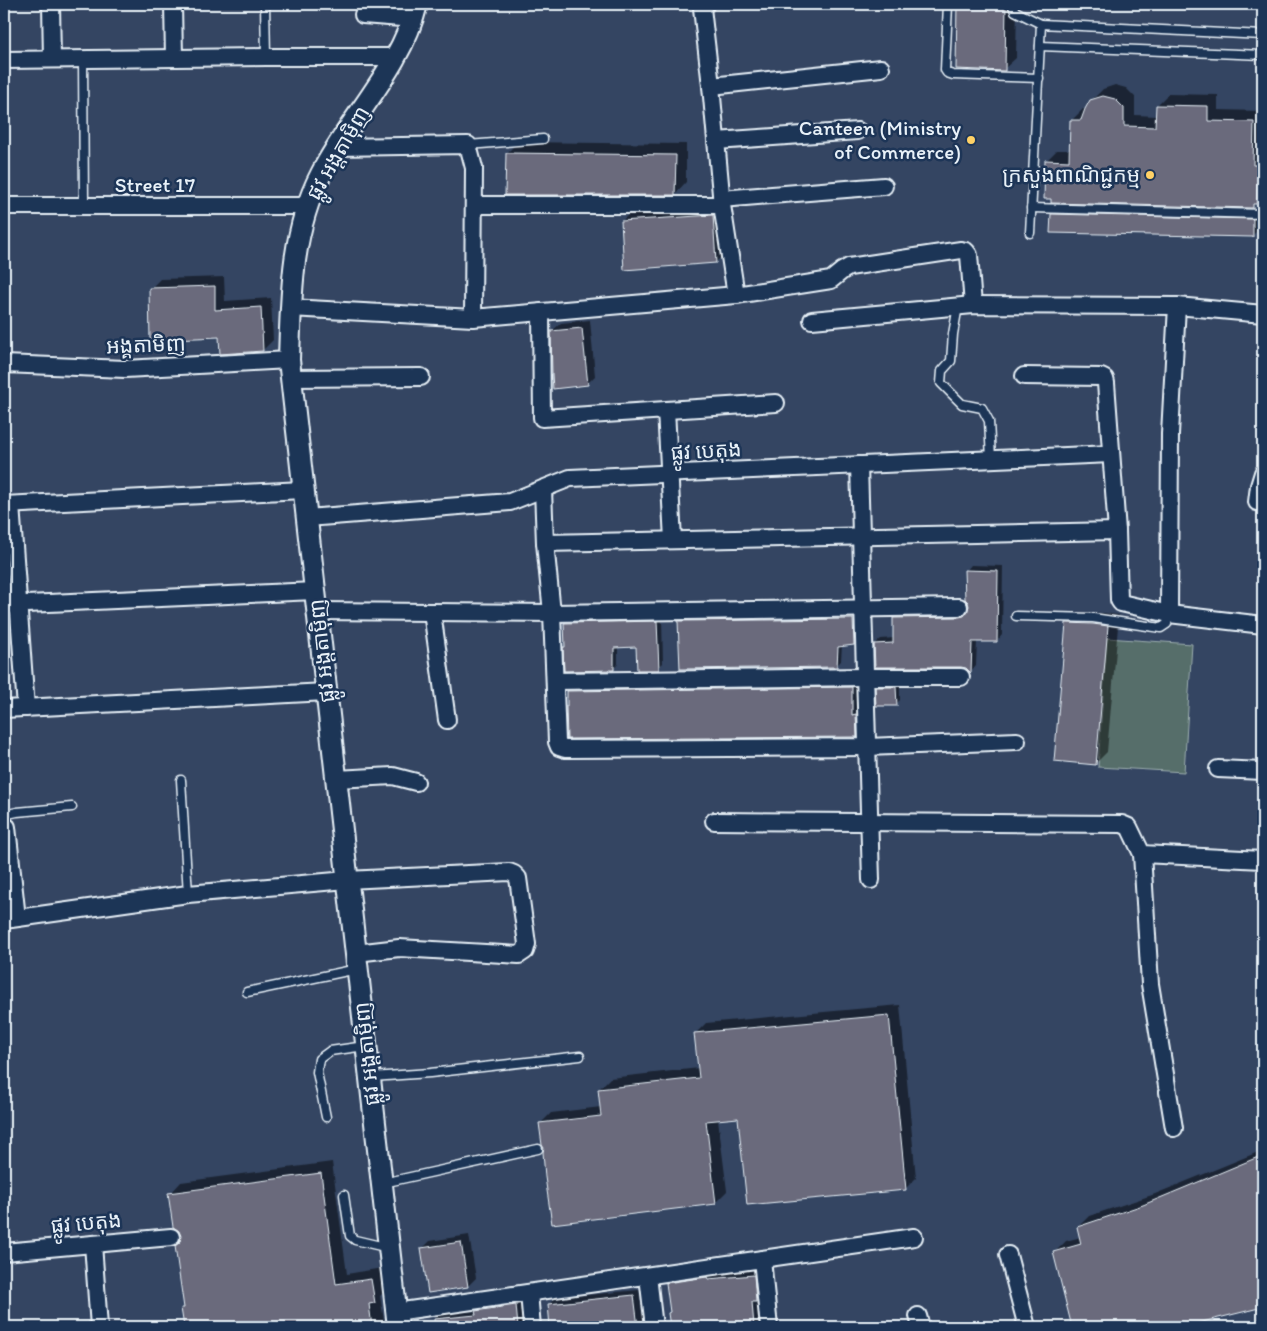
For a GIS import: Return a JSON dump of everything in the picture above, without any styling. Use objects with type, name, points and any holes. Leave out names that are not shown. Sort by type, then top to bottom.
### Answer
[{"type":"street","points":[[51,4],[52,59]]},
{"type":"street","points":[[173,4],[174,58]]},
{"type":"street","points":[[706,4],[702,8],[722,202],[736,295]]},
{"type":"street","points":[[363,15],[416,11]]},
{"type":"street","name":"ផ្លូវ អង្តតាម៉ិញ","points":[[397,1320],[290,369],[290,308],[297,245],[307,206],[320,175],[336,147],[396,57],[416,11]]},
{"type":"street","points":[[4,60],[396,57]]},
{"type":"street","points":[[711,86],[881,68]]},
{"type":"street","points":[[716,141],[858,131]]},
{"type":"street","points":[[336,147],[468,145],[474,168],[473,318]]},
{"type":"street","points":[[474,205],[722,202],[884,186]]},
{"type":"street","name":"Street 17","points":[[4,206],[307,206]]},
{"type":"street","points":[[290,308],[473,318],[736,295],[831,280],[849,267],[961,250],[969,254],[966,305]]},
{"type":"street","points":[[812,320],[966,305],[1177,306],[1263,314]]},
{"type":"street","points":[[1169,614],[1170,434],[1177,306]]},
{"type":"street","points":[[541,312],[542,418],[776,403]]},
{"type":"street","name":"អង្គតាមិញ","points":[[4,364],[125,369],[290,369],[421,377]]},
{"type":"street","points":[[1024,376],[1101,377],[1105,379],[1117,531],[1119,600],[1121,603],[1169,614],[1263,625]]},
{"type":"street","points":[[666,410],[673,540]]},
{"type":"street","name":"ផ្លូវ បេតុង","points":[[307,518],[510,502],[570,478],[1111,454]]},
{"type":"street","points":[[859,465],[871,880]]},
{"type":"street","points":[[1257,502],[1263,473]]},
{"type":"street","points":[[543,489],[545,543],[552,613],[557,742],[559,747],[565,749],[867,747],[1017,741]]},
{"type":"street","points":[[26,708],[11,605],[7,505],[304,490]]},
{"type":"street","points":[[545,543],[1117,531]]},
{"type":"street","points":[[11,605],[315,591]]},
{"type":"street","points":[[317,611],[552,613],[959,607]]},
{"type":"street","points":[[432,612],[447,720]]},
{"type":"street","points":[[555,681],[961,677]]},
{"type":"street","points":[[4,709],[326,692]]},
{"type":"street","points":[[1218,769],[1263,771]]},
{"type":"street","points":[[336,779],[392,776],[416,782]]},
{"type":"street","points":[[714,821],[1122,824],[1129,827],[1142,854],[1150,984],[1174,1128]]},
{"type":"street","points":[[4,826],[7,827],[11,919],[188,894],[347,880],[508,872],[518,878],[527,944],[526,951],[520,955],[399,948],[356,961]]},
{"type":"street","points":[[1142,854],[1263,860]]},
{"type":"street","name":"ផ្លូវ បេតុង","points":[[4,1252],[171,1237]]},
{"type":"street","points":[[397,1320],[529,1293],[914,1237]]},
{"type":"street","points":[[93,1244],[99,1327]]},
{"type":"street","points":[[1008,1255],[1027,1327]]},
{"type":"street","points":[[762,1259],[769,1327]]},
{"type":"street","points":[[648,1276],[654,1327]]},
{"type":"street","points":[[529,1293],[532,1327]]},
{"type":"lane","points":[[265,4],[266,57]]},
{"type":"lane","points":[[948,4],[946,73],[953,75],[1039,78]]},
{"type":"lane","points":[[1012,4],[1015,10],[1041,24],[1263,36]]},
{"type":"lane","points":[[1030,233],[1041,24]]},
{"type":"lane","points":[[1040,46],[1263,55]]},
{"type":"lane","points":[[83,59],[84,206]]},
{"type":"lane","points":[[468,145],[543,140]]},
{"type":"lane","points":[[1031,208],[1263,214]]},
{"type":"lane","points":[[966,305],[953,334],[951,361],[942,371],[941,383],[962,404],[982,408],[989,421],[991,459]]},
{"type":"lane","points":[[1016,616],[1093,618],[1161,628],[1167,624],[1169,614]]},
{"type":"lane","points":[[181,780],[188,894]]},
{"type":"lane","points":[[4,818],[8,814],[17,812],[72,807]]},
{"type":"lane","points":[[247,992],[356,961]]},
{"type":"lane","points":[[326,1118],[317,1072],[319,1059],[330,1051],[366,1046]]},
{"type":"lane","points":[[370,1078],[580,1056]]},
{"type":"lane","points":[[381,1184],[538,1150]]},
{"type":"lane","points":[[344,1195],[350,1236],[355,1240],[389,1248]]},
{"type":"green space","points":[[1107,638],[1192,644],[1184,772],[1098,767]]},
{"type":"building","points":[[957,4],[1006,4],[1005,71],[956,69]]},
{"type":"building","points":[[1103,96],[1115,99],[1124,108],[1124,126],[1155,127],[1156,105],[1208,106],[1208,121],[1254,122],[1253,165],[1258,165],[1257,204],[1253,204],[1253,208],[1051,203],[1051,199],[1044,199],[1045,160],[1069,161],[1070,120],[1081,120],[1090,100]]},
{"type":"building","points":[[506,153],[676,155],[675,195],[505,195]]},
{"type":"building","points":[[1051,214],[1253,219],[1253,237],[1050,233]]},
{"type":"building","points":[[713,215],[716,263],[624,270],[621,221]]},
{"type":"building","points":[[215,286],[215,310],[261,307],[263,351],[220,354],[219,337],[150,340],[149,288]]},
{"type":"building","points":[[582,328],[588,385],[553,389],[551,331]]},
{"type":"building","points":[[964,570],[998,571],[997,642],[972,642],[971,673],[966,668],[961,667],[875,667],[874,644],[893,643],[893,618],[964,616],[969,606],[965,599]]},
{"type":"building","points":[[853,619],[854,645],[838,647],[837,667],[680,669],[678,621]]},
{"type":"building","points":[[657,621],[659,670],[637,670],[636,647],[614,648],[614,670],[564,671],[564,623]]},
{"type":"building","points":[[1066,623],[1108,626],[1096,765],[1054,761]]},
{"type":"building","points":[[852,687],[852,715],[856,714],[857,737],[567,739],[567,691]]},
{"type":"building","points":[[875,687],[896,687],[897,706],[876,706]]},
{"type":"building","points":[[889,1015],[906,1190],[747,1205],[738,1118],[706,1121],[716,1204],[552,1224],[545,1177],[544,1148],[539,1123],[601,1116],[598,1089],[699,1078],[694,1033]]},
{"type":"building","points":[[1263,1155],[1263,1307],[1182,1327],[1072,1327],[1053,1252],[1081,1244],[1077,1227],[1143,1205]]},
{"type":"building","points":[[321,1173],[336,1284],[371,1279],[375,1303],[369,1304],[372,1327],[184,1327],[181,1308],[184,1308],[175,1246],[180,1242],[181,1236],[179,1231],[173,1227],[168,1193]]},
{"type":"building","points":[[461,1242],[468,1287],[428,1293],[421,1248]]},
{"type":"building","points":[[754,1275],[756,1302],[752,1302],[754,1327],[670,1327],[666,1283],[707,1277],[708,1279]]},
{"type":"building","points":[[634,1295],[638,1327],[550,1327],[548,1304]]},
{"type":"building","points":[[516,1305],[518,1327],[434,1327],[434,1319],[476,1315],[475,1311]]},
{"type":"place","name":"Canteen (Ministry of Commerce)","points":[[971,140]]},
{"type":"place","name":"ក្រសួងពាណិជ្ជកម្ម","points":[[1150,175]]}]
